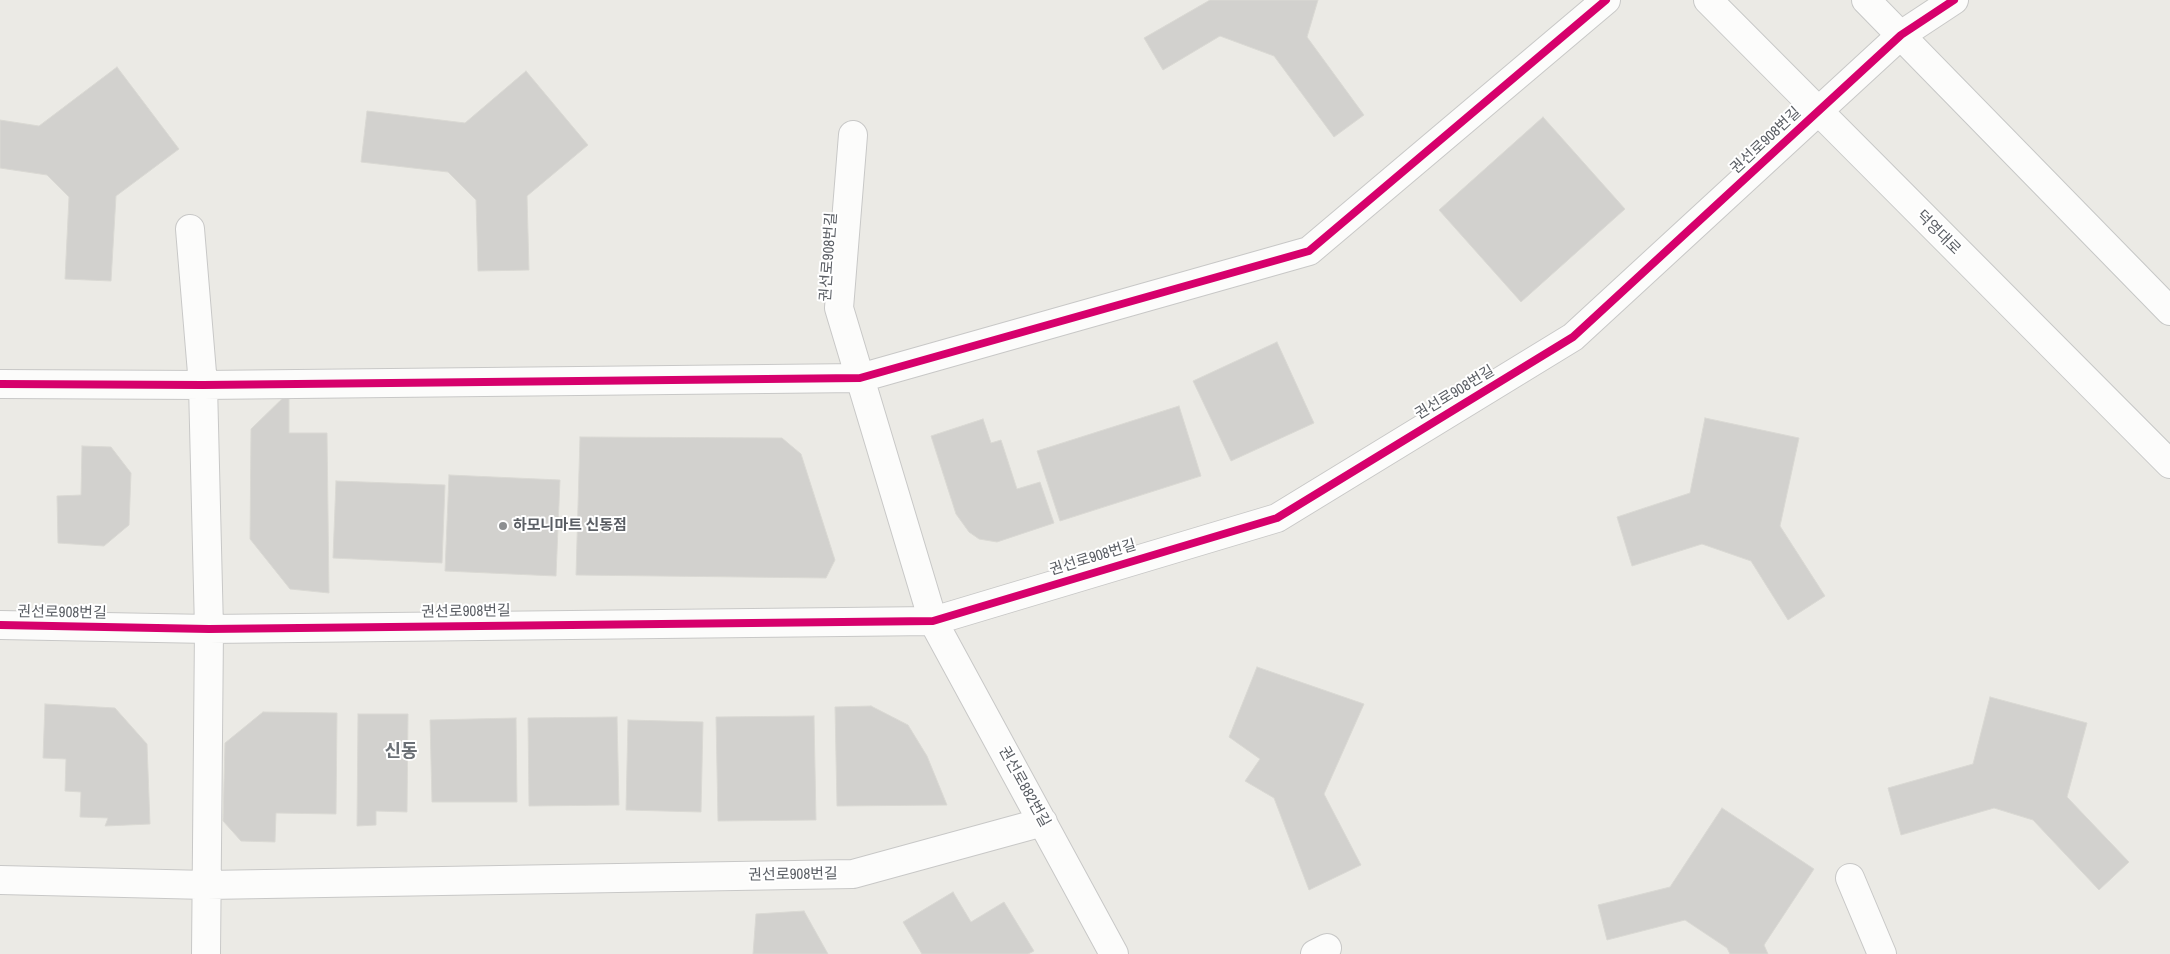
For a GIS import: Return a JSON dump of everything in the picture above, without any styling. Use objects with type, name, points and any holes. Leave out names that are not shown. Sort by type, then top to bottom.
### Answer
[{"type":"street","points":[[0,384],[203,385],[860,378],[1309,251],[1606,0]]},
{"type":"street","name":"덕영대로","points":[[1708,0],[2170,464]]},
{"type":"street","points":[[1866,0],[2170,311]]},
{"type":"street","name":"권선로908번길","points":[[0,625],[209,629],[933,620],[1277,518],[1573,338],[1901,35],[1954,0]]},
{"type":"street","name":"권선로908번길","points":[[853,135],[839,308],[933,620]]},
{"type":"street","points":[[190,229],[203,385],[209,629],[206,954]]},
{"type":"street","name":"권선로882번길","points":[[933,620],[1114,954]]},
{"type":"street","name":"권선로908번길","points":[[0,880],[207,885],[854,874],[1043,822]]},
{"type":"street","points":[[1850,878],[1882,954]]},
{"type":"building","points":[[1210,0],[1318,0],[1307,37],[1364,115],[1334,137],[1274,56],[1220,36],[1163,70],[1144,38]]},
{"type":"building","points":[[117,67],[179,149],[116,196],[111,281],[65,279],[69,197],[47,175],[0,168],[0,120],[39,126]]},
{"type":"building","points":[[526,71],[588,145],[527,196],[529,270],[478,271],[476,200],[448,172],[361,162],[367,111],[465,123]]},
{"type":"building","points":[[1543,117],[1625,209],[1521,302],[1439,210]]},
{"type":"building","points":[[1277,342],[1314,423],[1231,461],[1193,381]]},
{"type":"building","points":[[289,392],[289,433],[327,433],[329,593],[290,589],[250,539],[251,429]]},
{"type":"building","points":[[1179,406],[1201,476],[1060,521],[1037,451]]},
{"type":"building","points":[[1705,418],[1799,438],[1780,526],[1825,596],[1788,620],[1751,561],[1702,544],[1632,566],[1617,517],[1690,493]]},
{"type":"building","points":[[983,419],[991,443],[1001,440],[1017,489],[1040,482],[1054,523],[997,542],[979,539],[969,532],[956,514],[931,436]]},
{"type":"building","points":[[580,437],[782,438],[801,454],[835,560],[826,578],[576,575]]},
{"type":"building","points":[[82,446],[111,447],[131,473],[129,525],[104,546],[58,543],[57,496],[81,495]]},
{"type":"building","name":"하모니마트 신동점","points":[[449,475],[560,480],[556,576],[445,571]]},
{"type":"building","points":[[336,481],[445,485],[442,563],[333,558]]},
{"type":"building","points":[[1257,667],[1364,704],[1324,794],[1361,865],[1309,890],[1274,798],[1245,781],[1260,759],[1229,737]]},
{"type":"building","points":[[1990,697],[2087,723],[2067,797],[2129,862],[2099,890],[2033,820],[1994,808],[1901,835],[1888,788],[1973,764]]},
{"type":"building","points":[[45,704],[115,708],[147,744],[150,824],[105,826],[108,818],[80,817],[81,792],[65,791],[66,759],[43,758]]},
{"type":"building","points":[[871,706],[908,725],[927,756],[947,805],[837,806],[835,707]]},
{"type":"building","points":[[263,712],[337,713],[336,814],[276,813],[275,842],[241,841],[223,821],[225,743]]},
{"type":"building","points":[[358,714],[408,714],[407,812],[376,811],[376,825],[357,826]]},
{"type":"building","points":[[814,716],[816,820],[718,821],[716,717]]},
{"type":"building","points":[[617,717],[619,805],[529,806],[528,718]]},
{"type":"building","points":[[516,718],[517,802],[432,802],[430,720]]},
{"type":"building","points":[[628,720],[703,722],[701,812],[626,810]]},
{"type":"building","points":[[1722,808],[1814,869],[1764,945],[1768,954],[1730,954],[1727,948],[1685,920],[1607,940],[1598,905],[1670,887]]},
{"type":"building","points":[[953,892],[971,922],[1004,902],[1034,951],[1028,954],[922,954],[903,922]]},
{"type":"building","points":[[804,911],[828,954],[753,954],[756,914]]},
{"type":"cycle path","points":[[0,384],[203,385],[860,378],[1309,251],[1606,0]]},
{"type":"cycle path","points":[[0,625],[209,629],[933,621],[1277,518],[1573,337],[1901,35],[1954,0]]},
{"type":"place","name":"하모니마트 신동점","points":[[503,526]]},
{"type":"district","name":"신동","points":[[401,752]]}]
